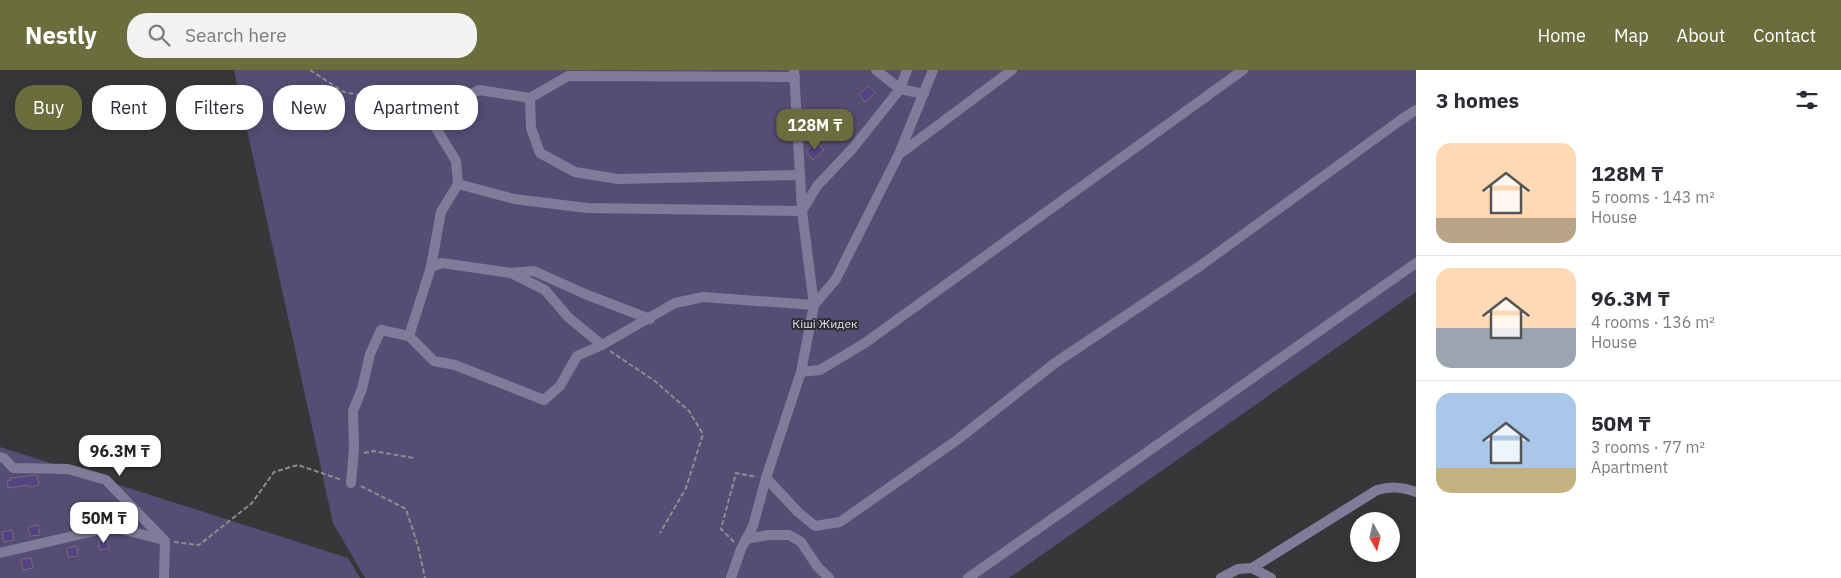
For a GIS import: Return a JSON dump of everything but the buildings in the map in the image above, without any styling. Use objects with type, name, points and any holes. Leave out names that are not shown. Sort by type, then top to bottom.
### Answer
[{"type":"street","points":[[876,70],[900,89],[924,94]]},
{"type":"street","points":[[802,211],[817,186],[853,148],[900,89],[907,70]]},
{"type":"street","points":[[814,305],[836,279],[899,154],[933,70]]},
{"type":"street","points":[[899,154],[1012,70]]},
{"type":"street","points":[[801,372],[820,370],[865,344],[1243,70]]},
{"type":"street","points":[[478,91],[530,98],[568,76],[794,74],[802,211],[814,305],[801,372],[766,478],[753,526],[741,549],[731,578]]},
{"type":"street","points":[[530,98],[531,128],[540,153],[575,172],[618,178],[800,175]]},
{"type":"street","points":[[766,478],[814,526],[840,522],[957,440],[1055,364],[1200,266],[1416,110]]},
{"type":"street","points":[[409,336],[431,266],[441,212],[458,184],[456,161],[437,130]]},
{"type":"street","points":[[458,184],[514,199],[587,208],[802,211]]},
{"type":"street","points":[[431,266],[442,263],[510,273],[534,271],[585,294],[650,318]]},
{"type":"street","points":[[968,578],[1416,263]]},
{"type":"street","points":[[510,273],[545,290],[568,316],[602,345]]},
{"type":"street","points":[[351,482],[353,411],[362,389],[370,354],[381,330],[409,336],[434,361],[455,365],[544,400],[560,386],[577,356],[602,345],[675,302],[703,297],[814,305]]},
{"type":"street","points":[[0,457],[4,458],[13,468],[68,469],[106,480],[165,541],[164,578]]},
{"type":"street","points":[[1221,578],[1238,569],[1252,568],[1378,490],[1389,487],[1416,492]]},
{"type":"street","points":[[0,553],[112,528],[165,541]]},
{"type":"street","points":[[746,539],[789,535],[801,542],[817,566],[829,578]]},
{"type":"street","points":[[1252,568],[1271,578]]},
{"type":"path","points":[[310,70],[344,92],[355,94]]},
{"type":"path","points":[[602,345],[655,380],[689,411],[703,434],[686,488],[660,533]]},
{"type":"path","points":[[353,454],[373,452],[414,458]]},
{"type":"path","points":[[165,541],[199,545],[252,503],[274,472],[298,465],[351,482],[406,508],[418,546],[424,578]]},
{"type":"path","points":[[741,549],[720,529],[736,474],[766,478]]},
{"type":"green space","name":"Кіші Жидек","points":[[234,70],[1416,70],[1416,292],[1009,578],[365,578],[333,523],[247,130],[263,130],[263,85],[237,85]]},
{"type":"green space","points":[[0,447],[348,558],[360,578],[0,578]]}]
